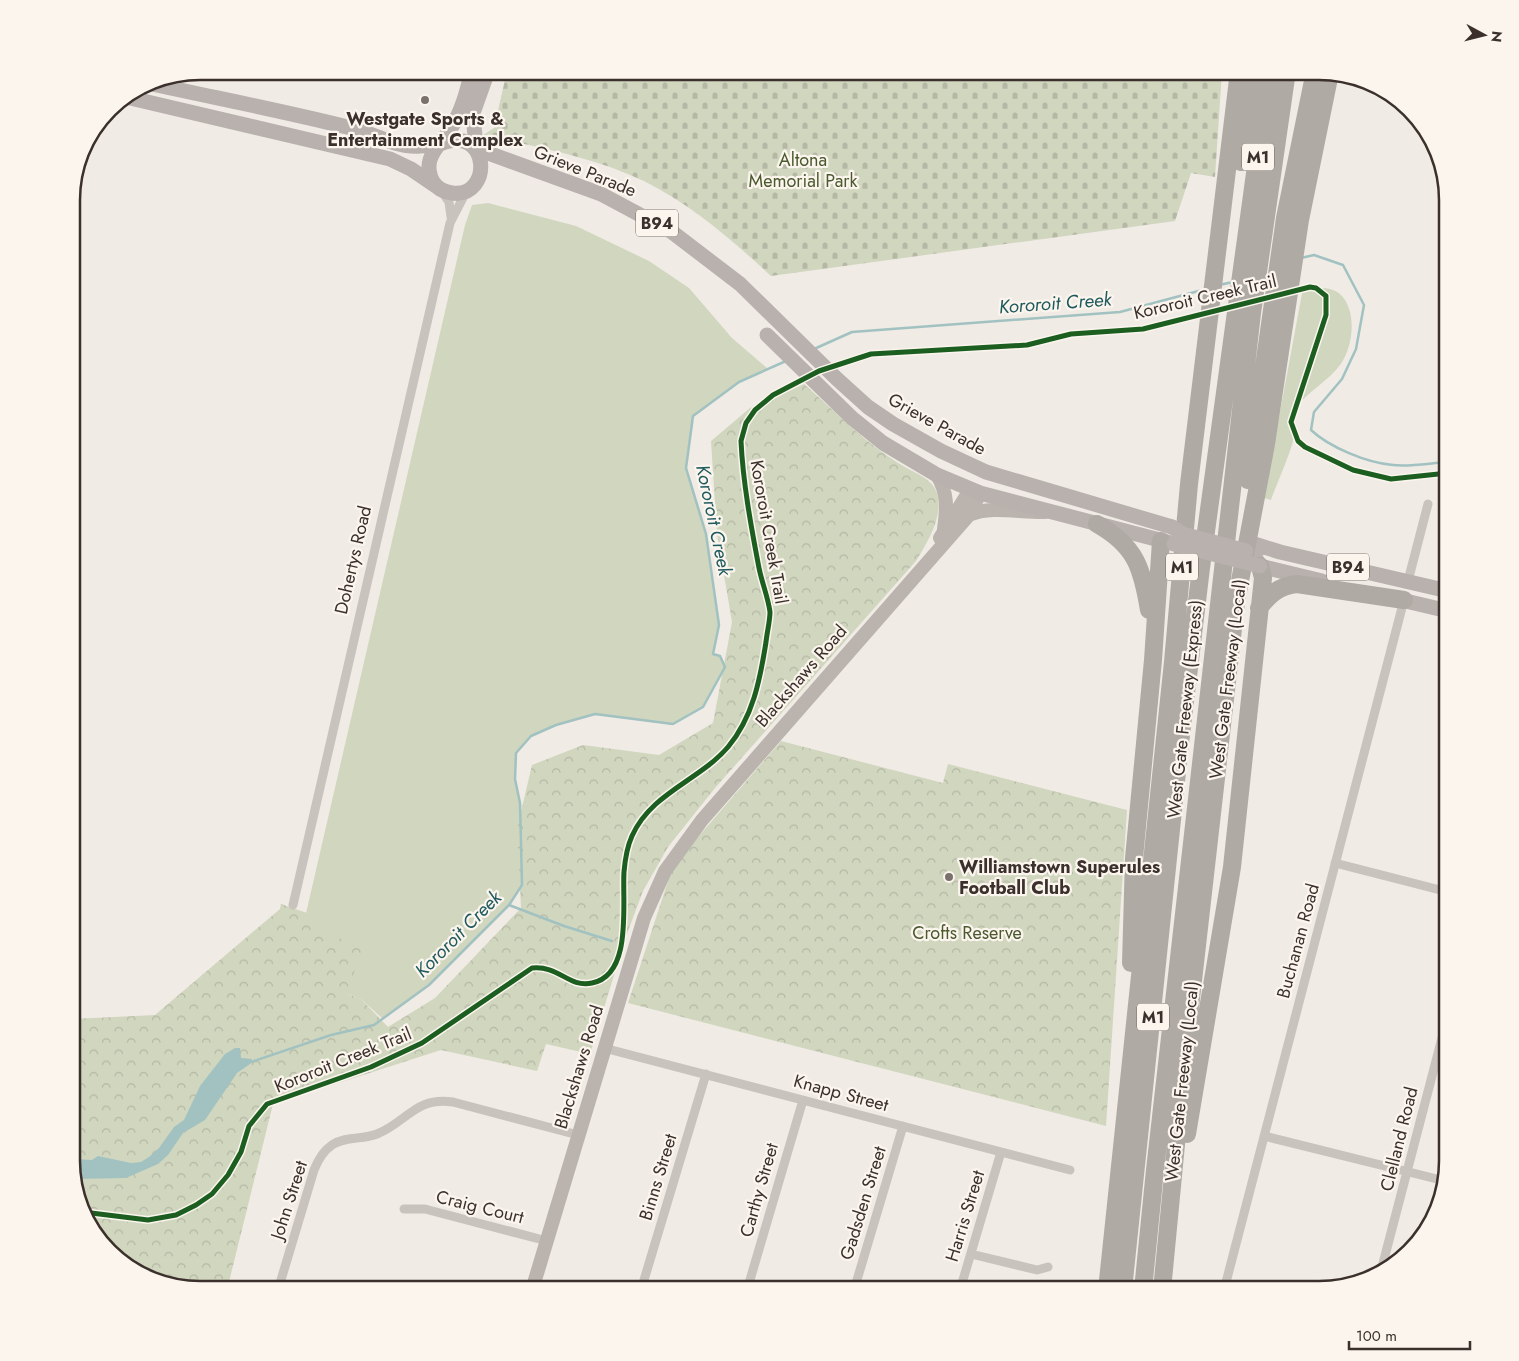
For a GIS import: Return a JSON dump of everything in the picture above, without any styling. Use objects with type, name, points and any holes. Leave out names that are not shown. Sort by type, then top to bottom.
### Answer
[{"type":"highway","name":"M1","points":[[1108,1281],[1190,484],[1221,321],[1231,240],[1229,166],[1237,80]]},
{"type":"highway","points":[[1229,166],[1243,80]]},
{"type":"highway","points":[[1231,240],[1251,80]]},
{"type":"highway","name":"West Gate Freeway (Express)","points":[[1124,1281],[1180,743],[1201,568],[1221,321],[1231,240],[1268,80]]},
{"type":"highway","name":"West Gate Freeway (Express)","points":[[1144,1281],[1252,313],[1286,80]]},
{"type":"highway","points":[[1293,219],[1313,80]]},
{"type":"highway","points":[[1293,219],[1328,81]]},
{"type":"highway","name":"West Gate Freeway (Local)","points":[[1163,1281],[1187,1032],[1236,602],[1245,499],[1293,219]]},
{"type":"highway","points":[[1097,524],[1117,536],[1130,548],[1136,558],[1149,609],[1153,660]]},
{"type":"highway","points":[[1133,1038],[1131,982],[1134,858],[1153,660],[1167,543]]},
{"type":"highway","points":[[1167,1281],[1189,1125],[1232,868],[1263,575],[1260,566]]},
{"type":"highway","points":[[1259,608],[1273,592],[1282,587],[1297,584],[1404,600]]},
{"type":"main road","points":[[438,187],[431,179],[429,164],[432,153],[460,113],[469,80]]},
{"type":"main road","points":[[135,99],[390,158],[412,168],[438,187],[450,193],[468,190],[477,182],[481,172],[473,113],[485,80]]},
{"type":"main road","points":[[162,86],[350,128],[403,146],[416,148],[459,140],[477,149]]},
{"type":"main road","name":"Grieve Parade","points":[[477,149],[601,194],[672,232],[718,266],[868,407],[941,451],[986,472],[1172,527],[1185,526],[1247,546],[1439,589]]},
{"type":"main road","name":"B94","points":[[767,335],[817,386],[883,443],[937,475],[975,492],[1167,543],[1439,610]]},
{"type":"main road","points":[[975,492],[986,472]]},
{"type":"main road","points":[[937,475],[944,486],[947,497],[943,533]]},
{"type":"main road","name":"Blackshaws Road","points":[[535,1281],[644,918],[664,871],[682,845],[969,515],[975,492]]},
{"type":"main road","name":"Blackshaws Road","points":[[926,563],[943,533],[975,492]]},
{"type":"main road","points":[[969,515],[977,511],[1047,512]]},
{"type":"main road","points":[[1167,543],[1167,530],[1172,527]]},
{"type":"main road","points":[[1247,546],[1260,566]]},
{"type":"main road","points":[[1404,600],[1408,581]]},
{"type":"street","name":"Dohertys Road","points":[[293,905],[450,222],[449,202],[438,187]]},
{"type":"street","name":"Dohertys Road","points":[[450,222],[468,190]]},
{"type":"street","points":[[1408,581],[1428,504]]},
{"type":"street","name":"Buchanan Road","points":[[1226,1281],[1404,600]]},
{"type":"street","points":[[1335,863],[1439,890]]},
{"type":"street","name":"Knapp Street","points":[[604,1048],[1070,1170]]},
{"type":"street","name":"Clelland Road","points":[[1384,1262],[1439,1050]]},
{"type":"street","name":"Binns Street","points":[[643,1281],[706,1074]]},
{"type":"street","name":"Carthy Street","points":[[750,1281],[803,1100]]},
{"type":"street","name":"John Street","points":[[281,1281],[314,1170],[319,1158],[332,1145],[348,1139],[375,1135],[392,1126],[418,1107],[434,1101],[453,1102],[578,1135]]},
{"type":"street","name":"Gadsden Street","points":[[857,1281],[903,1126]]},
{"type":"street","points":[[1264,1136],[1438,1179]]},
{"type":"street","name":"Harris Street","points":[[963,1281],[1001,1152]]},
{"type":"street","name":"Craig Court","points":[[404,1209],[424,1209],[547,1240]]},
{"type":"street","points":[[971,1254],[1037,1270],[1048,1267]]},
{"type":"green space","name":"Altona Memorial Park","points":[[505,80],[1221,80],[1215,177],[1191,173],[1175,221],[771,276],[726,236],[662,190],[605,165],[544,148],[483,135],[494,128]]},
{"type":"green space","points":[[488,203],[576,226],[649,261],[689,288],[732,338],[768,369],[739,382],[693,416],[686,468],[706,534],[719,625],[713,654],[720,656],[725,667],[703,707],[673,724],[595,714],[556,725],[531,737],[516,753],[515,779],[520,803],[522,885],[509,905],[429,985],[383,1019],[361,999],[347,994],[304,922],[465,225],[472,205]]},
{"type":"green space","points":[[1303,288],[1328,289],[1340,294],[1346,301],[1349,310],[1352,330],[1348,349],[1340,365],[1302,400],[1296,408],[1294,438],[1271,500],[1264,498]]},
{"type":"green space","points":[[804,384],[878,449],[930,482],[934,486],[938,497],[938,514],[929,539],[916,561],[715,788],[668,847],[643,891],[625,939],[590,1054],[546,1044],[537,1071],[441,1050],[273,1104],[229,1281],[177,1279],[161,1275],[133,1261],[115,1246],[100,1228],[86,1200],[82,1184],[80,1169],[80,1019],[155,1015],[280,909],[281,904],[307,913],[305,922],[362,949],[347,994],[361,999],[388,1027],[435,998],[521,908],[517,829],[532,765],[583,745],[659,755],[713,723],[732,622],[717,534],[711,441],[750,408]]},
{"type":"green space","name":"Crofts Reserve","points":[[781,741],[943,783],[948,764],[1127,810],[1106,1126],[628,1003],[673,866]]},
{"type":"water","points":[[235,1048],[240,1048],[241,1058],[252,1059],[250,1064],[237,1073],[205,1120],[183,1133],[168,1155],[158,1164],[126,1178],[81,1179],[80,1159],[92,1160],[98,1156],[131,1163],[141,1162],[149,1157],[159,1148],[174,1127],[184,1120],[200,1086],[225,1054]]},
{"type":"waterway","name":"Kororoit Creek","points":[[1301,258],[1314,255],[1343,265],[1364,305],[1356,349],[1342,379],[1314,412],[1311,430],[1338,448],[1360,458],[1383,464],[1413,465],[1439,463]]},
{"type":"waterway","name":"Kororoit Creek","points":[[1219,285],[1233,282]]},
{"type":"waterway","name":"Kororoit Creek","points":[[814,349],[852,332],[1120,312],[1206,289]]},
{"type":"waterway","name":"Kororoit Creek","points":[[248,1063],[331,1035],[374,1025],[429,985],[509,905],[522,885],[520,803],[515,779],[516,753],[531,736],[556,725],[595,714],[673,724],[703,707],[725,667],[720,656],[713,654],[719,625],[706,534],[686,468],[693,416],[739,382],[786,361]]},
{"type":"waterway","points":[[509,905],[564,926],[612,941]]},
{"type":"cycle path","name":"Kororoit Creek Trail","points":[[92,1213],[148,1220],[176,1215],[212,1194],[228,1175],[241,1152],[249,1126],[267,1104],[371,1067],[422,1043],[532,968],[549,970],[584,984],[592,983],[605,977],[614,967],[620,953],[623,936],[624,872],[626,854],[632,836],[640,821],[651,809],[663,798],[717,759],[728,747],[744,723],[758,684],[770,612],[750,520],[741,441],[746,423],[755,410],[773,395],[819,371],[871,354],[1027,345],[1071,334],[1143,329],[1310,287],[1316,288],[1326,296],[1326,315],[1291,422],[1298,441],[1305,447],[1353,470],[1391,479],[1439,474]]},
{"type":"place","name":"Westgate Sports & Entertainment Complex","points":[[425,100]]},
{"type":"place","name":"Williamstown Superules Football Club","points":[[949,877]]}]
